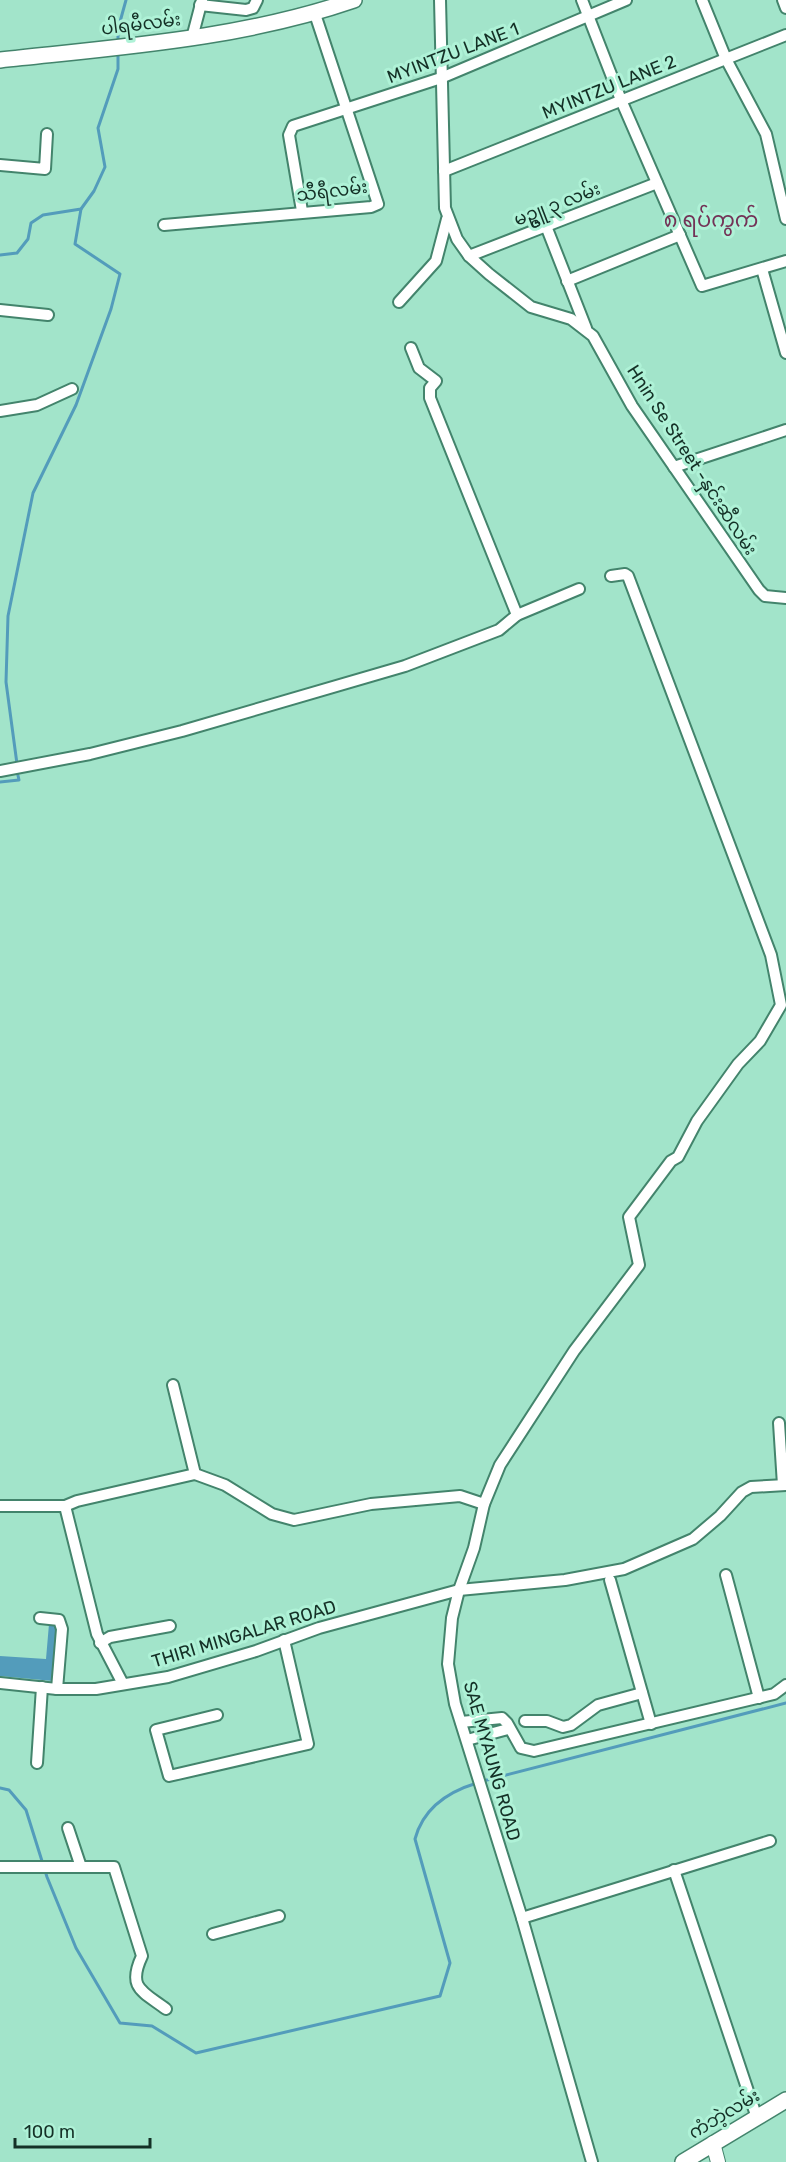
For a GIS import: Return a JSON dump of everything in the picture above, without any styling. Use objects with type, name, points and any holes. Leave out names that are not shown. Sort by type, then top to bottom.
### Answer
[{"type":"main road","name":"ပါရမီလမ်း","points":[[0,60],[192,38],[315,14],[354,0]]},
{"type":"main road","name":"ကံဘဲ့လမ်း","points":[[682,2162],[756,2115],[786,2100]]},
{"type":"main road","points":[[713,2143],[718,2162]]},
{"type":"street","points":[[192,38],[201,3],[246,10],[253,8],[257,0]]},
{"type":"street","name":"Hnin Se Street -နှင်းဆီလမ်း","points":[[440,0],[447,219],[469,256],[531,307],[571,319],[586,329],[599,344],[632,406],[759,590],[765,596],[786,598]]},
{"type":"street","points":[[582,0],[621,100],[702,286],[786,261]]},
{"type":"street","name":"MYINTZU LANE 1","points":[[302,212],[290,130],[293,126],[441,78],[626,0]]},
{"type":"street","points":[[702,0],[726,59],[765,134],[786,219]]},
{"type":"street","points":[[783,0],[786,8]]},
{"type":"street","name":"သီရီလမ်း","points":[[164,225],[371,207],[378,204],[315,14]]},
{"type":"street","name":"MYINTZU LANE 2","points":[[444,171],[786,35]]},
{"type":"street","points":[[0,165],[45,169],[47,134]]},
{"type":"street","name":"မဥ္ဇူ ၃ လမ်း","points":[[469,256],[657,183]]},
{"type":"street","points":[[399,302],[436,261],[447,219]]},
{"type":"street","points":[[546,226],[586,329]]},
{"type":"street","points":[[567,281],[680,235]]},
{"type":"street","points":[[762,269],[786,353]]},
{"type":"street","points":[[0,310],[48,315]]},
{"type":"street","points":[[411,348],[419,368],[436,381],[430,388],[430,398],[517,615]]},
{"type":"street","points":[[0,411],[37,405],[72,388]]},
{"type":"street","points":[[674,468],[786,430]]},
{"type":"street","name":"SAE MYAUNG ROAD","points":[[592,2162],[522,1918],[461,1722],[448,1664],[452,1618],[474,1548],[484,1504],[500,1466],[574,1351],[639,1265],[629,1217],[671,1161],[678,1157],[697,1121],[738,1064],[759,1041],[781,1005],[771,955],[628,576],[625,574],[611,576]]},
{"type":"street","points":[[0,771],[124,746],[405,666],[499,630],[517,615],[579,589]]},
{"type":"street","points":[[173,1385],[195,1474]]},
{"type":"street","points":[[779,1423],[784,1485]]},
{"type":"street","points":[[0,1506],[65,1506],[77,1501],[195,1474],[225,1485],[272,1514],[294,1520],[371,1504],[460,1496],[484,1504]]},
{"type":"street","name":"THIRI MINGALAR ROAD","points":[[0,1683],[57,1689],[96,1689],[168,1677],[319,1628],[459,1590],[565,1580],[624,1569],[693,1539],[742,1492],[752,1487],[784,1485]]},
{"type":"street","points":[[65,1506],[100,1643],[123,1684]]},
{"type":"street","points":[[726,1575],[759,1698]]},
{"type":"street","points":[[610,1580],[651,1724]]},
{"type":"street","points":[[40,1618],[59,1620],[62,1629],[57,1689]]},
{"type":"street","points":[[100,1643],[110,1637],[170,1626]]},
{"type":"street","points":[[217,1714],[156,1730],[169,1776],[308,1744],[284,1640]]},
{"type":"street","points":[[461,1722],[502,1718],[521,1748],[534,1751],[759,1698],[781,1692],[786,1685]]},
{"type":"street","points":[[37,1763],[42,1687]]},
{"type":"street","points":[[525,1721],[547,1721],[563,1727],[571,1725],[598,1705],[642,1693]]},
{"type":"street","points":[[466,1740],[508,1729]]},
{"type":"street","points":[[68,1828],[81,1868]]},
{"type":"street","points":[[522,1918],[770,1841]]},
{"type":"street","points":[[0,1867],[114,1867],[142,1956],[135,1972],[135,1982],[141,1990],[166,2009]]},
{"type":"street","points":[[674,1870],[756,2115]]},
{"type":"street","points":[[213,1934],[279,1916]]},
{"type":"water","points":[[49,1624],[58,1625],[53,1681],[0,1676],[0,1656],[46,1659]]},
{"type":"waterway","points":[[118,42],[118,29],[126,0]]},
{"type":"waterway","points":[[0,255],[17,253],[28,239],[31,223],[43,215],[81,209],[94,191],[105,167],[98,128],[118,69],[118,52]]},
{"type":"waterway","points":[[17,764],[6,682],[8,616],[33,493],[76,405],[111,309],[120,274],[75,244],[81,209]]},
{"type":"waterway","points":[[0,782],[19,780],[17,771]]},
{"type":"waterway","points":[[483,1781],[786,1703]]},
{"type":"waterway","points":[[0,1788],[9,1790],[26,1810],[47,1877],[76,1948],[120,2023],[152,2026],[196,2053],[440,1996],[450,1963],[415,1839],[430,1810],[456,1791],[477,1783]]},
{"type":"district","name":"၈ ရပ်ကွက်","points":[[711,219]]}]
